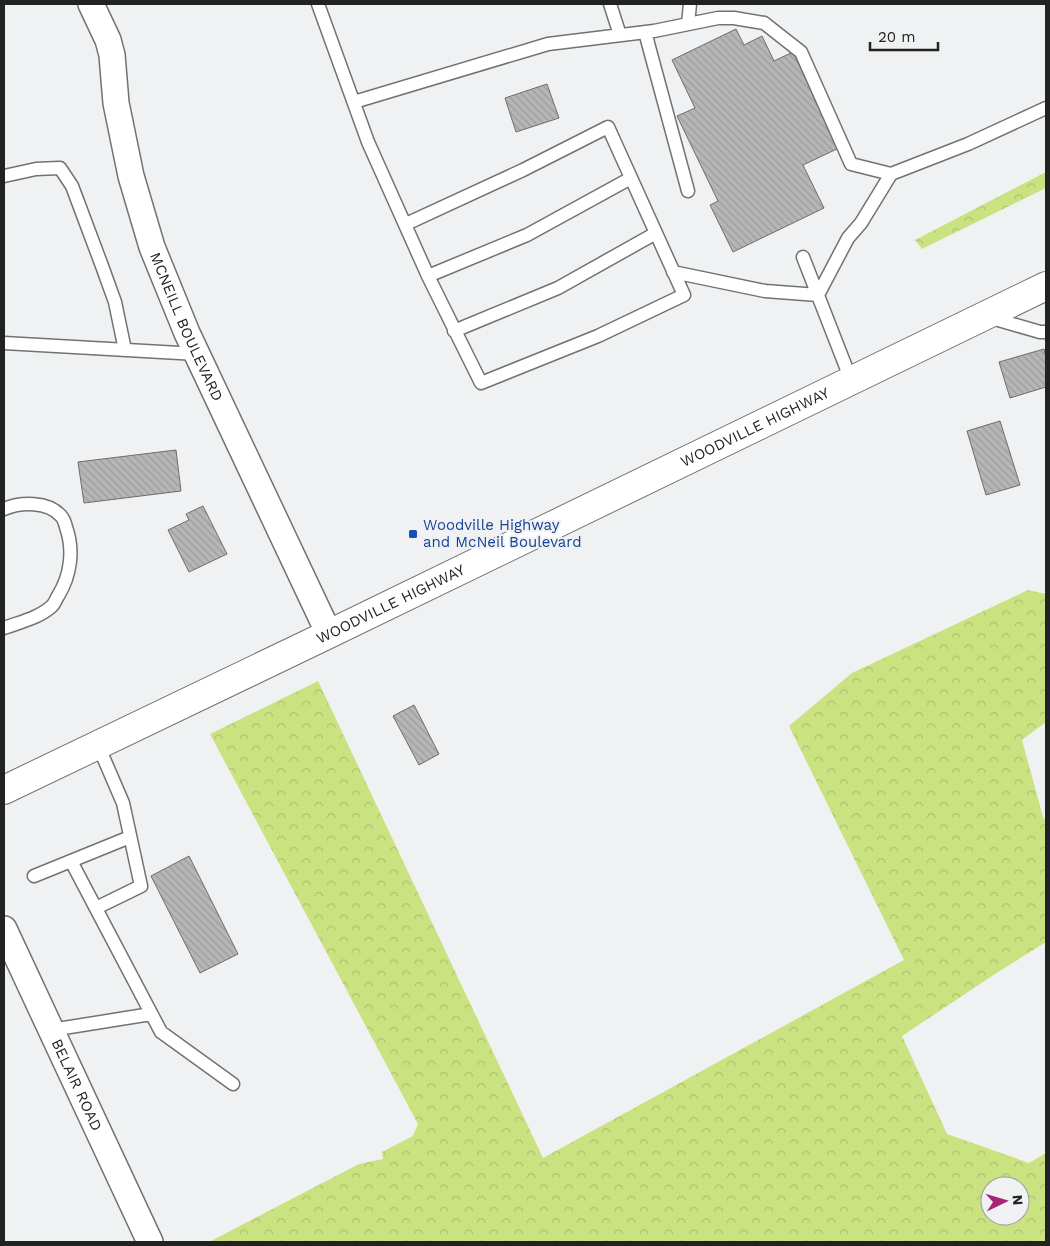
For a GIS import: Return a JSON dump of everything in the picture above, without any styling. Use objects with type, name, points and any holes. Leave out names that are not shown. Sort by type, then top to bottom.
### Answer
[{"type":"main road","name":"WOODVILLE HIGHWAY","points":[[4,790],[330,634],[1046,286]]},
{"type":"street","name":"MCNEILL BOULEVARD","points":[[90,4],[108,40],[112,55],[116,103],[131,176],[147,229],[166,281],[197,354],[330,634]]},
{"type":"street","name":"BELAIR ROAD","points":[[4,929],[150,1242]]},
{"type":"lane","points":[[318,4],[368,142],[428,276],[481,383],[598,336],[684,295],[608,127],[523,170],[406,224]]},
{"type":"lane","points":[[610,4],[620,36]]},
{"type":"lane","points":[[688,24],[690,4]]},
{"type":"lane","points":[[354,102],[548,44],[620,36],[718,18],[734,18],[764,23],[801,52],[851,164],[891,174],[968,144],[1046,108]]},
{"type":"lane","points":[[645,32],[688,191]]},
{"type":"lane","points":[[4,176],[36,169],[60,168],[72,186],[115,302],[125,350]]},
{"type":"lane","points":[[818,295],[848,238],[861,223],[891,174]]},
{"type":"lane","points":[[428,276],[527,235],[631,178]]},
{"type":"lane","points":[[454,331],[558,288],[656,233]]},
{"type":"lane","points":[[803,257],[851,380]]},
{"type":"lane","points":[[673,272],[765,292],[818,295]]},
{"type":"lane","points":[[984,316],[1046,332]]},
{"type":"lane","points":[[4,343],[197,354]]},
{"type":"lane","points":[[4,509],[22,504],[41,505],[52,509],[62,517],[69,534],[71,562],[65,584],[53,605],[32,618],[4,628]]},
{"type":"lane","points":[[96,908],[141,886],[123,803],[98,744]]},
{"type":"lane","points":[[34,876],[130,837]]},
{"type":"lane","points":[[71,860],[161,1032],[233,1084]]},
{"type":"lane","points":[[51,1030],[151,1014]]},
{"type":"green space","points":[[1046,172],[1046,188],[922,249],[915,240]]},
{"type":"green space","points":[[1028,590],[1046,594],[1046,722],[1022,740],[1046,822],[1046,942],[902,1036],[947,1134],[1029,1163],[1046,1153],[1046,1242],[209,1242],[359,1164],[383,1159],[382,1152],[413,1136],[418,1124],[210,734],[318,681],[543,1158],[904,960],[789,726],[852,673]]},
{"type":"building","points":[[736,29],[744,45],[762,36],[774,61],[793,52],[839,148],[803,165],[824,208],[733,252],[710,205],[718,201],[677,116],[695,108],[672,60]]},
{"type":"building","points":[[547,84],[559,118],[516,132],[505,98]]},
{"type":"building","points":[[1044,349],[1046,357],[1046,387],[1010,398],[999,362]]},
{"type":"building","points":[[1000,421],[1020,485],[986,495],[967,431]]},
{"type":"building","points":[[176,450],[181,491],[84,503],[78,462]]},
{"type":"building","points":[[203,506],[227,554],[189,572],[168,530],[189,520],[186,514]]},
{"type":"building","points":[[414,705],[439,754],[419,765],[393,716]]},
{"type":"building","points":[[189,856],[238,954],[200,973],[151,876]]},
{"type":"place","name":"Woodville Highway and McNeil Boulevard","points":[[413,534]]}]
